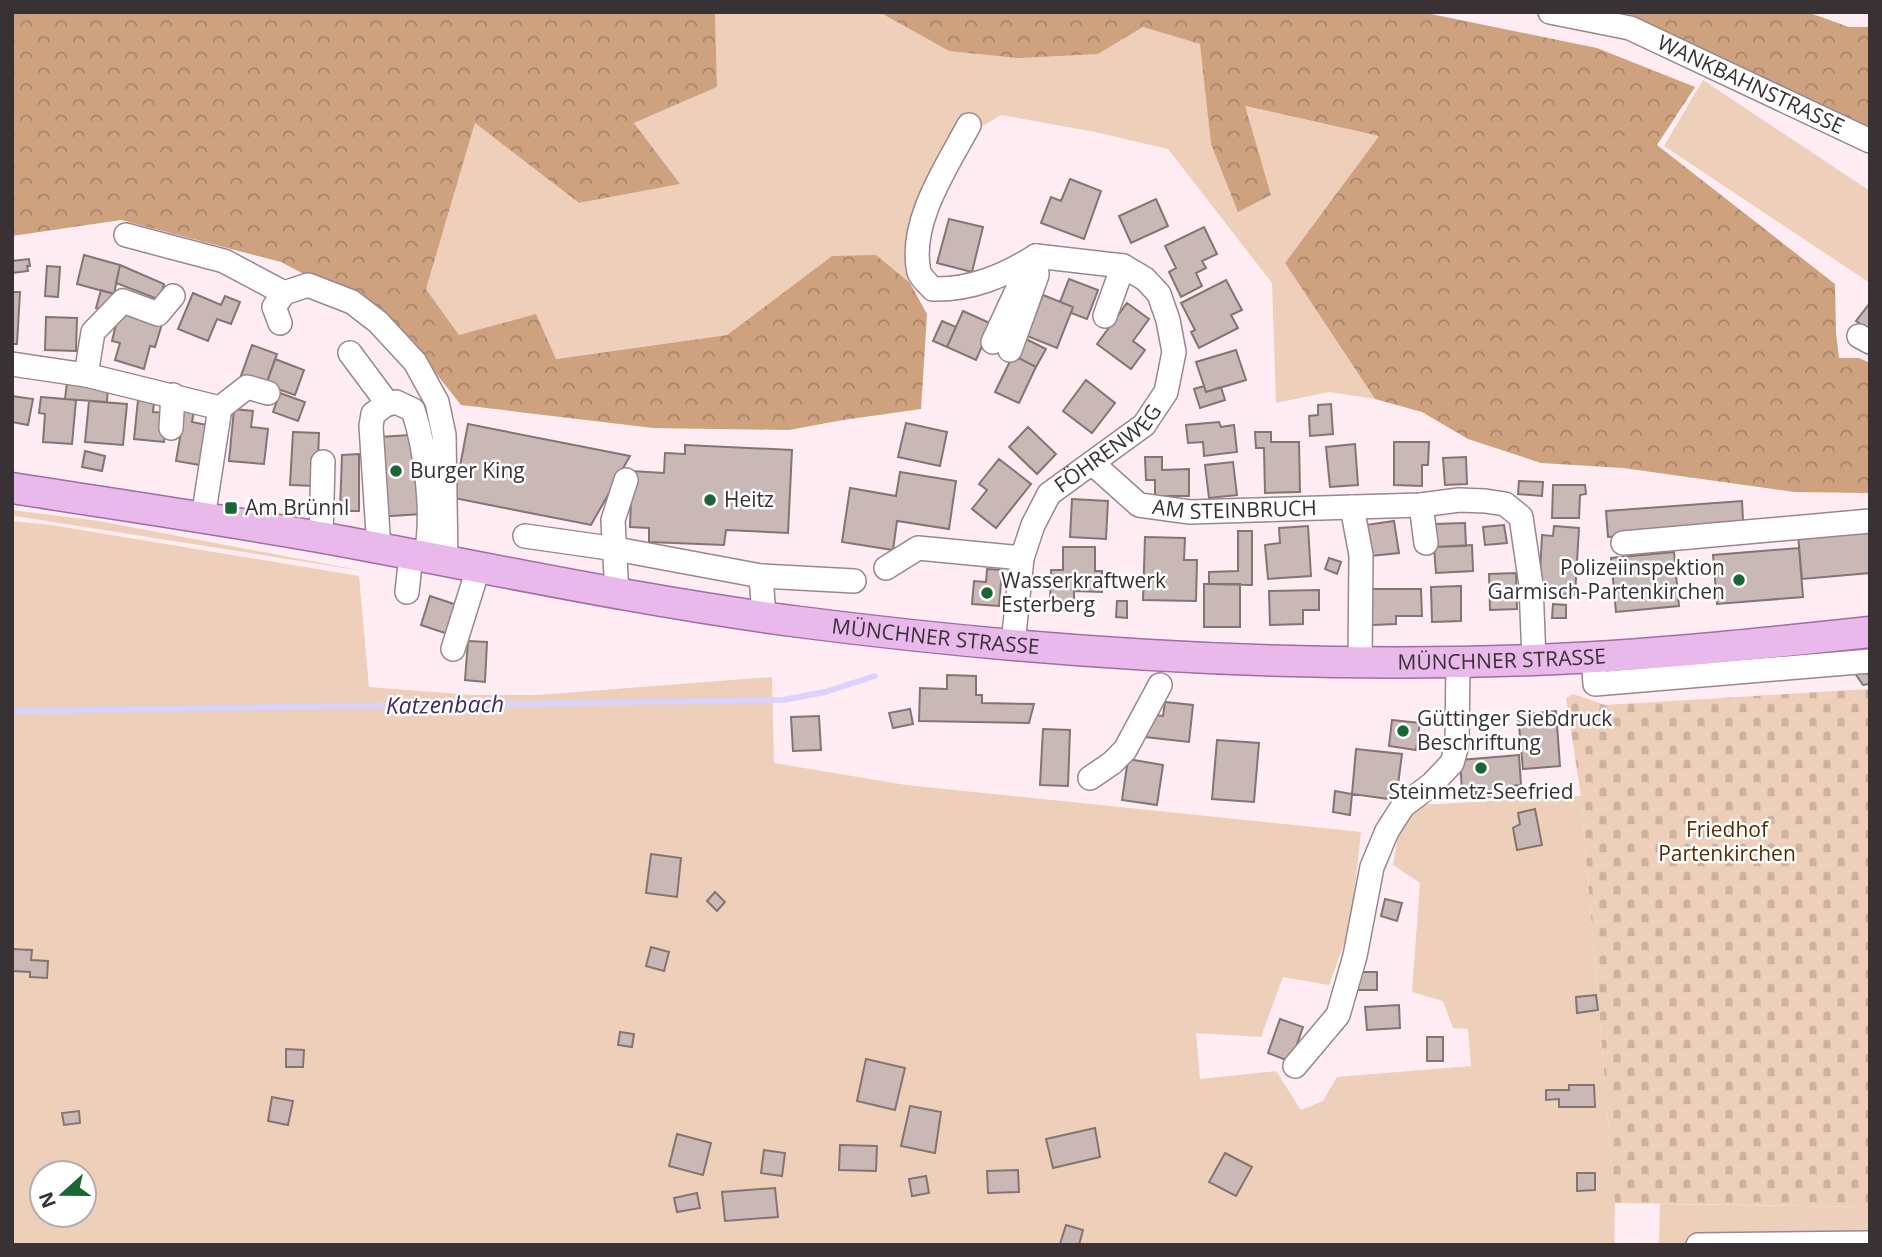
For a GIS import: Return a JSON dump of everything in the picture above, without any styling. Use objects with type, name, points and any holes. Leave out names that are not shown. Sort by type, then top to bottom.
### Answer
[{"type":"main road","name":"MÜNCHNER STRASSE","points":[[12,488],[321,537],[617,595],[764,617],[1013,644],[1233,659],[1360,662],[1534,660],[1594,670],[1870,632]]},
{"type":"street","name":"WANKBAHNSTRASSE","points":[[1550,12],[1630,28],[1870,141]]},
{"type":"street","points":[[970,125],[931,197],[923,219],[918,251],[919,275],[933,289],[948,289],[981,283],[1010,273],[1036,256]]},
{"type":"street","points":[[125,235],[224,261],[284,293]]},
{"type":"street","points":[[1002,346],[1037,275],[1036,256]]},
{"type":"street","name":"FÖHRENWEG","points":[[1013,644],[1021,558],[1032,525],[1049,494],[1144,425],[1174,352],[1168,320],[1159,294],[1145,279],[1123,267],[1036,256]]},
{"type":"street","points":[[1105,316],[1123,267]]},
{"type":"street","points":[[280,323],[274,307],[284,293],[308,285],[352,302],[378,322],[415,362],[437,402],[444,435],[428,558],[407,592]]},
{"type":"street","points":[[86,375],[93,332],[123,301],[158,314],[173,296]]},
{"type":"street","points":[[350,353],[388,404]]},
{"type":"street","points":[[12,365],[86,375],[220,408]]},
{"type":"street","points":[[203,518],[220,408],[247,387],[268,393]]},
{"type":"street","points":[[171,428],[173,396]]},
{"type":"street","points":[[379,549],[371,426],[373,414],[396,402],[413,410],[422,438],[429,520],[428,558]]},
{"type":"street","points":[[321,537],[323,462]]},
{"type":"street","name":"AM STEINBRUCH","points":[[1092,463],[1139,505],[1190,512],[1421,505],[1459,500],[1505,504],[1521,517],[1531,585],[1534,660]]},
{"type":"street","points":[[617,595],[613,520],[626,480]]},
{"type":"street","points":[[1421,505],[1426,542]]},
{"type":"street","points":[[1352,507],[1361,555],[1360,662]]},
{"type":"street","points":[[1623,543],[1870,521]]},
{"type":"street","points":[[525,536],[616,549],[761,576],[854,581]]},
{"type":"street","points":[[886,568],[918,548],[1021,558]]},
{"type":"street","points":[[453,649],[478,569]]},
{"type":"street","points":[[761,576],[764,617]]},
{"type":"street","points":[[1594,670],[1870,661]]},
{"type":"street","points":[[1295,1066],[1338,1015],[1355,956],[1372,867],[1387,831],[1404,806],[1432,785],[1452,763],[1457,745],[1458,662]]},
{"type":"street","points":[[1090,778],[1125,750],[1160,685]]},
{"type":"street","points":[[1698,1245],[1870,1243]]},
{"type":"green space","points":[[12,12],[715,12],[717,87],[634,123],[680,184],[579,203],[475,123],[426,289],[459,335],[536,314],[556,359],[727,335],[832,256],[876,255],[910,283],[927,314],[921,409],[789,430],[653,428],[461,405],[396,323],[281,262],[121,220],[12,236]]},
{"type":"green space","points":[[715,12],[879,12],[949,51],[1098,54],[1143,27],[1201,44],[1211,144],[1271,195],[1244,106],[1379,136],[1285,263],[1375,399],[1329,392],[1276,403],[1272,283],[1168,149],[1001,115],[974,131],[921,207],[910,283],[876,256],[832,256],[727,335],[555,359],[459,335],[426,289],[475,123],[579,203],[679,184],[634,123],[717,87]]},
{"type":"green space","points":[[879,12],[1421,12],[1597,48],[1695,87],[1657,145],[1835,284],[1839,358],[1859,358],[1870,363],[1870,493],[1795,492],[1623,468],[1541,463],[1468,439],[1422,412],[1375,399],[1285,263],[1379,136],[1245,106],[1271,195],[1238,212],[1211,144],[1200,44],[1143,27],[1098,54],[1019,58],[949,51]]},
{"type":"green space","points":[[1620,12],[1807,12],[1849,27],[1870,27],[1870,132],[1631,15]]},
{"type":"green space","points":[[1703,80],[1870,191],[1870,283],[1664,146]]},
{"type":"green space","points":[[12,510],[99,521],[369,572],[15,516]]},
{"type":"green space","points":[[12,521],[51,525],[359,576],[369,687],[473,695],[538,695],[772,677],[774,763],[906,785],[1361,832],[1351,925],[1329,985],[1283,977],[1261,1037],[1196,1033],[1200,1079],[1276,1071],[1301,1110],[1323,1101],[1337,1077],[1471,1066],[1468,1029],[1453,1028],[1443,1001],[1412,992],[1420,883],[1393,865],[1403,806],[1581,796],[1615,1203],[1614,1245],[12,1245]]},
{"type":"green space","name":"Friedhof Partenkirchen","points":[[1870,689],[1870,1207],[1615,1203],[1581,796],[1566,698],[1573,694],[1605,705]]},
{"type":"green space","points":[[1660,1204],[1870,1207],[1870,1237],[1659,1245]]},
{"type":"building","points":[[1070,179],[1101,191],[1084,239],[1041,223],[1051,197],[1061,201]]},
{"type":"building","points":[[1156,199],[1168,226],[1131,243],[1119,216]]},
{"type":"building","points":[[949,219],[983,227],[972,272],[937,263]]},
{"type":"building","points":[[1204,227],[1217,254],[1202,261],[1206,268],[1196,273],[1202,286],[1181,297],[1169,272],[1176,268],[1165,246]]},
{"type":"building","points":[[84,255],[120,265],[114,294],[77,284]]},
{"type":"building","points":[[29,259],[28,271],[12,273],[12,261]]},
{"type":"building","points":[[120,265],[164,284],[160,300],[116,283]]},
{"type":"building","points":[[47,266],[60,267],[58,297],[45,296]]},
{"type":"building","points":[[1069,279],[1098,290],[1087,319],[1071,313],[1073,307],[1060,302]]},
{"type":"building","points":[[1226,280],[1242,310],[1231,315],[1238,328],[1199,348],[1191,332],[1195,330],[1181,303]]},
{"type":"building","points":[[101,290],[114,294],[110,312],[96,308]]},
{"type":"building","points":[[12,292],[20,292],[17,344],[12,344]]},
{"type":"building","points":[[193,293],[221,305],[225,296],[240,302],[231,324],[217,319],[208,341],[178,329]]},
{"type":"building","points":[[1043,295],[1073,307],[1057,348],[1027,336]]},
{"type":"building","points":[[1127,303],[1149,319],[1133,341],[1145,350],[1131,369],[1097,344]]},
{"type":"building","points":[[1870,303],[1870,330],[1856,321]]},
{"type":"building","points":[[963,311],[992,324],[976,360],[947,347]]},
{"type":"building","points":[[119,312],[162,324],[155,347],[150,346],[144,369],[115,360],[120,343],[112,341]]},
{"type":"building","points":[[46,317],[77,318],[76,351],[45,350]]},
{"type":"building","points":[[942,321],[956,327],[947,347],[933,341]]},
{"type":"building","points":[[1022,337],[1046,349],[1036,367],[1013,355]]},
{"type":"building","points":[[252,345],[277,354],[266,385],[241,376]]},
{"type":"building","points":[[1236,350],[1246,380],[1206,392],[1196,362]]},
{"type":"building","points":[[1013,355],[1036,367],[1019,403],[995,392]]},
{"type":"building","points":[[275,359],[304,370],[295,395],[266,385]]},
{"type":"building","points":[[1086,380],[1115,403],[1092,433],[1063,411]]},
{"type":"building","points":[[67,382],[108,385],[107,402],[65,399]]},
{"type":"building","points":[[1204,386],[1206,392],[1221,387],[1225,400],[1200,408],[1194,389]]},
{"type":"building","points":[[280,393],[305,402],[298,421],[273,412]]},
{"type":"building","points":[[12,396],[33,399],[28,425],[12,422]]},
{"type":"building","points":[[41,397],[76,400],[72,444],[43,442],[45,414],[39,413]]},
{"type":"building","points":[[138,400],[154,402],[153,412],[167,413],[164,442],[134,439]]},
{"type":"building","points":[[89,401],[127,404],[123,445],[85,442]]},
{"type":"building","points":[[1331,404],[1333,434],[1310,436],[1309,416],[1318,415],[1318,405]]},
{"type":"building","points":[[180,409],[194,411],[192,422],[207,425],[200,465],[176,461],[182,426]]},
{"type":"building","points":[[234,409],[253,411],[251,427],[268,429],[264,464],[229,461]]},
{"type":"building","points":[[1219,422],[1221,427],[1234,425],[1237,452],[1204,456],[1203,442],[1188,443],[1186,425]]},
{"type":"building","points":[[906,423],[947,432],[940,466],[898,457]]},
{"type":"building","points":[[468,424],[630,456],[591,525],[454,498]]},
{"type":"building","points":[[1028,427],[1056,454],[1037,474],[1009,447]]},
{"type":"building","points":[[293,432],[319,433],[317,486],[290,485]]},
{"type":"building","points":[[1255,432],[1271,432],[1271,442],[1299,442],[1300,492],[1265,493],[1264,448],[1256,448]]},
{"type":"building","name":"Burger King","points":[[410,435],[421,514],[377,517],[379,437]]},
{"type":"building","points":[[1394,442],[1429,442],[1428,465],[1422,465],[1422,486],[1394,485]]},
{"type":"building","points":[[1355,444],[1358,485],[1330,487],[1326,447]]},
{"type":"building","name":"Heitz","points":[[685,445],[792,450],[788,533],[726,530],[724,545],[649,542],[649,528],[630,527],[632,471],[664,473],[665,453],[685,454]]},
{"type":"building","points":[[85,451],[105,456],[102,471],[82,467]]},
{"type":"building","points":[[359,454],[359,511],[340,511],[342,455]]},
{"type":"building","points":[[1145,457],[1162,457],[1162,470],[1189,469],[1189,496],[1155,496],[1155,480],[1146,480]]},
{"type":"building","points":[[1466,457],[1467,484],[1445,485],[1443,458]]},
{"type":"building","points":[[999,459],[1031,484],[996,528],[972,509],[987,490],[979,484]]},
{"type":"building","points":[[1233,462],[1237,495],[1209,498],[1205,465]]},
{"type":"building","points":[[900,472],[956,481],[949,529],[897,521],[893,550],[842,542],[850,488],[896,496]]},
{"type":"building","points":[[1519,481],[1543,482],[1542,496],[1518,494]]},
{"type":"building","points":[[1553,485],[1585,485],[1586,494],[1580,495],[1579,518],[1552,518]]},
{"type":"building","points":[[1072,499],[1108,501],[1106,539],[1070,537]]},
{"type":"building","points":[[1742,501],[1743,521],[1715,523],[1715,529],[1608,537],[1606,511]]},
{"type":"building","points":[[1394,521],[1399,553],[1371,556],[1366,525]]},
{"type":"building","points":[[1465,523],[1466,546],[1434,547],[1433,524]]},
{"type":"building","points":[[1504,525],[1507,543],[1485,545],[1483,527]]},
{"type":"building","points":[[1308,526],[1311,576],[1268,579],[1265,545],[1280,543],[1279,528]]},
{"type":"building","points":[[1554,526],[1579,528],[1575,595],[1539,593],[1542,535],[1553,536]]},
{"type":"building","points":[[1870,530],[1870,573],[1802,579],[1798,535]]},
{"type":"building","points":[[1238,531],[1252,531],[1252,585],[1209,584],[1209,572],[1238,571]]},
{"type":"building","points":[[1145,537],[1185,538],[1184,560],[1197,560],[1196,601],[1143,600]]},
{"type":"building","points":[[1472,545],[1473,571],[1436,573],[1434,547]]},
{"type":"building","points":[[1063,547],[1095,547],[1095,571],[1102,571],[1102,592],[1074,591],[1074,601],[1050,601],[1051,570],[1063,570]]},
{"type":"building","points":[[1799,548],[1803,597],[1717,604],[1713,555]]},
{"type":"building","points":[[1674,552],[1679,606],[1616,612],[1611,558]]},
{"type":"building","points":[[1329,558],[1341,562],[1337,574],[1325,569]]},
{"type":"building","name":"Wasserkraftwerk Esterberg","points":[[987,569],[1002,570],[999,606],[972,604],[974,581],[986,582]]},
{"type":"building","points":[[1516,573],[1517,609],[1490,610],[1489,574]]},
{"type":"building","points":[[1204,584],[1240,584],[1240,627],[1204,627]]},
{"type":"building","points":[[1461,586],[1461,621],[1432,622],[1431,587]]},
{"type":"building","points":[[1371,589],[1421,589],[1422,616],[1396,616],[1396,624],[1372,625]]},
{"type":"building","points":[[1319,590],[1319,610],[1303,610],[1303,624],[1270,625],[1269,591]]},
{"type":"building","points":[[430,596],[460,606],[451,635],[421,625]]},
{"type":"building","points":[[1117,601],[1127,601],[1127,618],[1116,617]]},
{"type":"building","points":[[1553,604],[1566,605],[1566,618],[1552,618]]},
{"type":"building","points":[[468,641],[487,642],[485,682],[465,680]]},
{"type":"building","points":[[1862,665],[1870,677],[1870,684],[1863,685],[1852,669]]},
{"type":"building","points":[[947,675],[976,676],[976,695],[982,695],[982,703],[1034,704],[1029,723],[919,721],[920,688],[947,689]]},
{"type":"building","points":[[1165,702],[1193,705],[1189,742],[1145,737],[1147,714],[1163,716]]},
{"type":"building","points":[[910,709],[913,724],[893,728],[889,713]]},
{"type":"building","points":[[1556,711],[1560,766],[1523,769],[1518,715]]},
{"type":"building","points":[[819,716],[821,750],[793,751],[791,717]]},
{"type":"building","points":[[1392,720],[1420,723],[1416,750],[1389,746]]},
{"type":"building","points":[[1043,729],[1070,730],[1068,786],[1040,785]]},
{"type":"building","points":[[1217,740],[1259,743],[1254,802],[1212,799]]},
{"type":"building","points":[[1356,749],[1402,754],[1396,800],[1352,794]]},
{"type":"building","points":[[1519,755],[1521,785],[1511,786],[1511,795],[1476,798],[1476,789],[1462,791],[1460,760]]},
{"type":"building","points":[[1128,759],[1163,765],[1157,805],[1122,800]]},
{"type":"building","points":[[1335,791],[1352,794],[1350,815],[1333,812]]},
{"type":"building","points":[[1535,809],[1542,845],[1517,850],[1513,828],[1520,824],[1518,813]]},
{"type":"building","points":[[651,854],[681,858],[677,897],[646,893]]},
{"type":"building","points":[[715,892],[725,902],[717,911],[707,901]]},
{"type":"building","points":[[1385,899],[1402,903],[1397,921],[1381,916]]},
{"type":"building","points":[[651,947],[669,952],[664,971],[646,966]]},
{"type":"building","points":[[12,949],[32,950],[31,960],[48,961],[47,978],[30,977],[30,972],[12,971]]},
{"type":"building","points":[[1357,972],[1377,972],[1377,990],[1358,990]]},
{"type":"building","points":[[1596,995],[1598,1010],[1577,1013],[1576,997]]},
{"type":"building","points":[[1399,1005],[1400,1028],[1367,1030],[1365,1007]]},
{"type":"building","points":[[1280,1019],[1303,1027],[1291,1062],[1268,1053]]},
{"type":"building","points":[[620,1032],[634,1034],[632,1047],[618,1045]]},
{"type":"building","points":[[1427,1037],[1443,1037],[1443,1061],[1427,1061]]},
{"type":"building","points":[[286,1049],[304,1050],[303,1067],[286,1067]]},
{"type":"building","points":[[866,1059],[905,1068],[895,1110],[857,1101]]},
{"type":"building","points":[[1569,1085],[1594,1085],[1595,1107],[1559,1107],[1559,1099],[1546,1100],[1546,1090],[1569,1090]]},
{"type":"building","points":[[272,1097],[293,1101],[288,1125],[268,1121]]},
{"type":"building","points":[[910,1106],[941,1112],[935,1153],[901,1146]]},
{"type":"building","points":[[79,1111],[80,1123],[64,1125],[62,1113]]},
{"type":"building","points":[[1095,1128],[1100,1157],[1053,1168],[1046,1139]]},
{"type":"building","points":[[677,1134],[711,1143],[703,1175],[669,1166]]},
{"type":"building","points":[[840,1145],[877,1146],[876,1171],[839,1170]]},
{"type":"building","points":[[764,1150],[785,1153],[782,1176],[761,1173]]},
{"type":"building","points":[[1225,1153],[1252,1167],[1236,1196],[1209,1182]]},
{"type":"building","points":[[1018,1170],[1019,1192],[988,1193],[987,1171]]},
{"type":"building","points":[[1577,1173],[1595,1173],[1595,1190],[1577,1191]]},
{"type":"building","points":[[926,1176],[929,1193],[912,1196],[909,1179]]},
{"type":"building","points":[[775,1188],[778,1217],[725,1221],[722,1192]]},
{"type":"building","points":[[697,1193],[700,1208],[677,1212],[674,1198]]},
{"type":"building","points":[[1066,1225],[1083,1230],[1079,1245],[1060,1244]]},
{"type":"waterway","name":"Katzenbach","points":[[12,711],[783,700],[825,692],[875,676]]},
{"type":"place","name":"Burger King","points":[[396,471]]},
{"type":"place","name":"Heitz","points":[[710,500]]},
{"type":"place","name":"Am Brünnl","points":[[231,508]]},
{"type":"place","name":"Polizeiinspektion Garmisch-Partenkirchen","points":[[1739,580]]},
{"type":"place","name":"Wasserkraftwerk Esterberg","points":[[987,593]]},
{"type":"place","name":"Güttinger Siebdruck Beschriftung","points":[[1403,731]]},
{"type":"place","name":"Steinmetz-Seefried","points":[[1481,768]]}]
